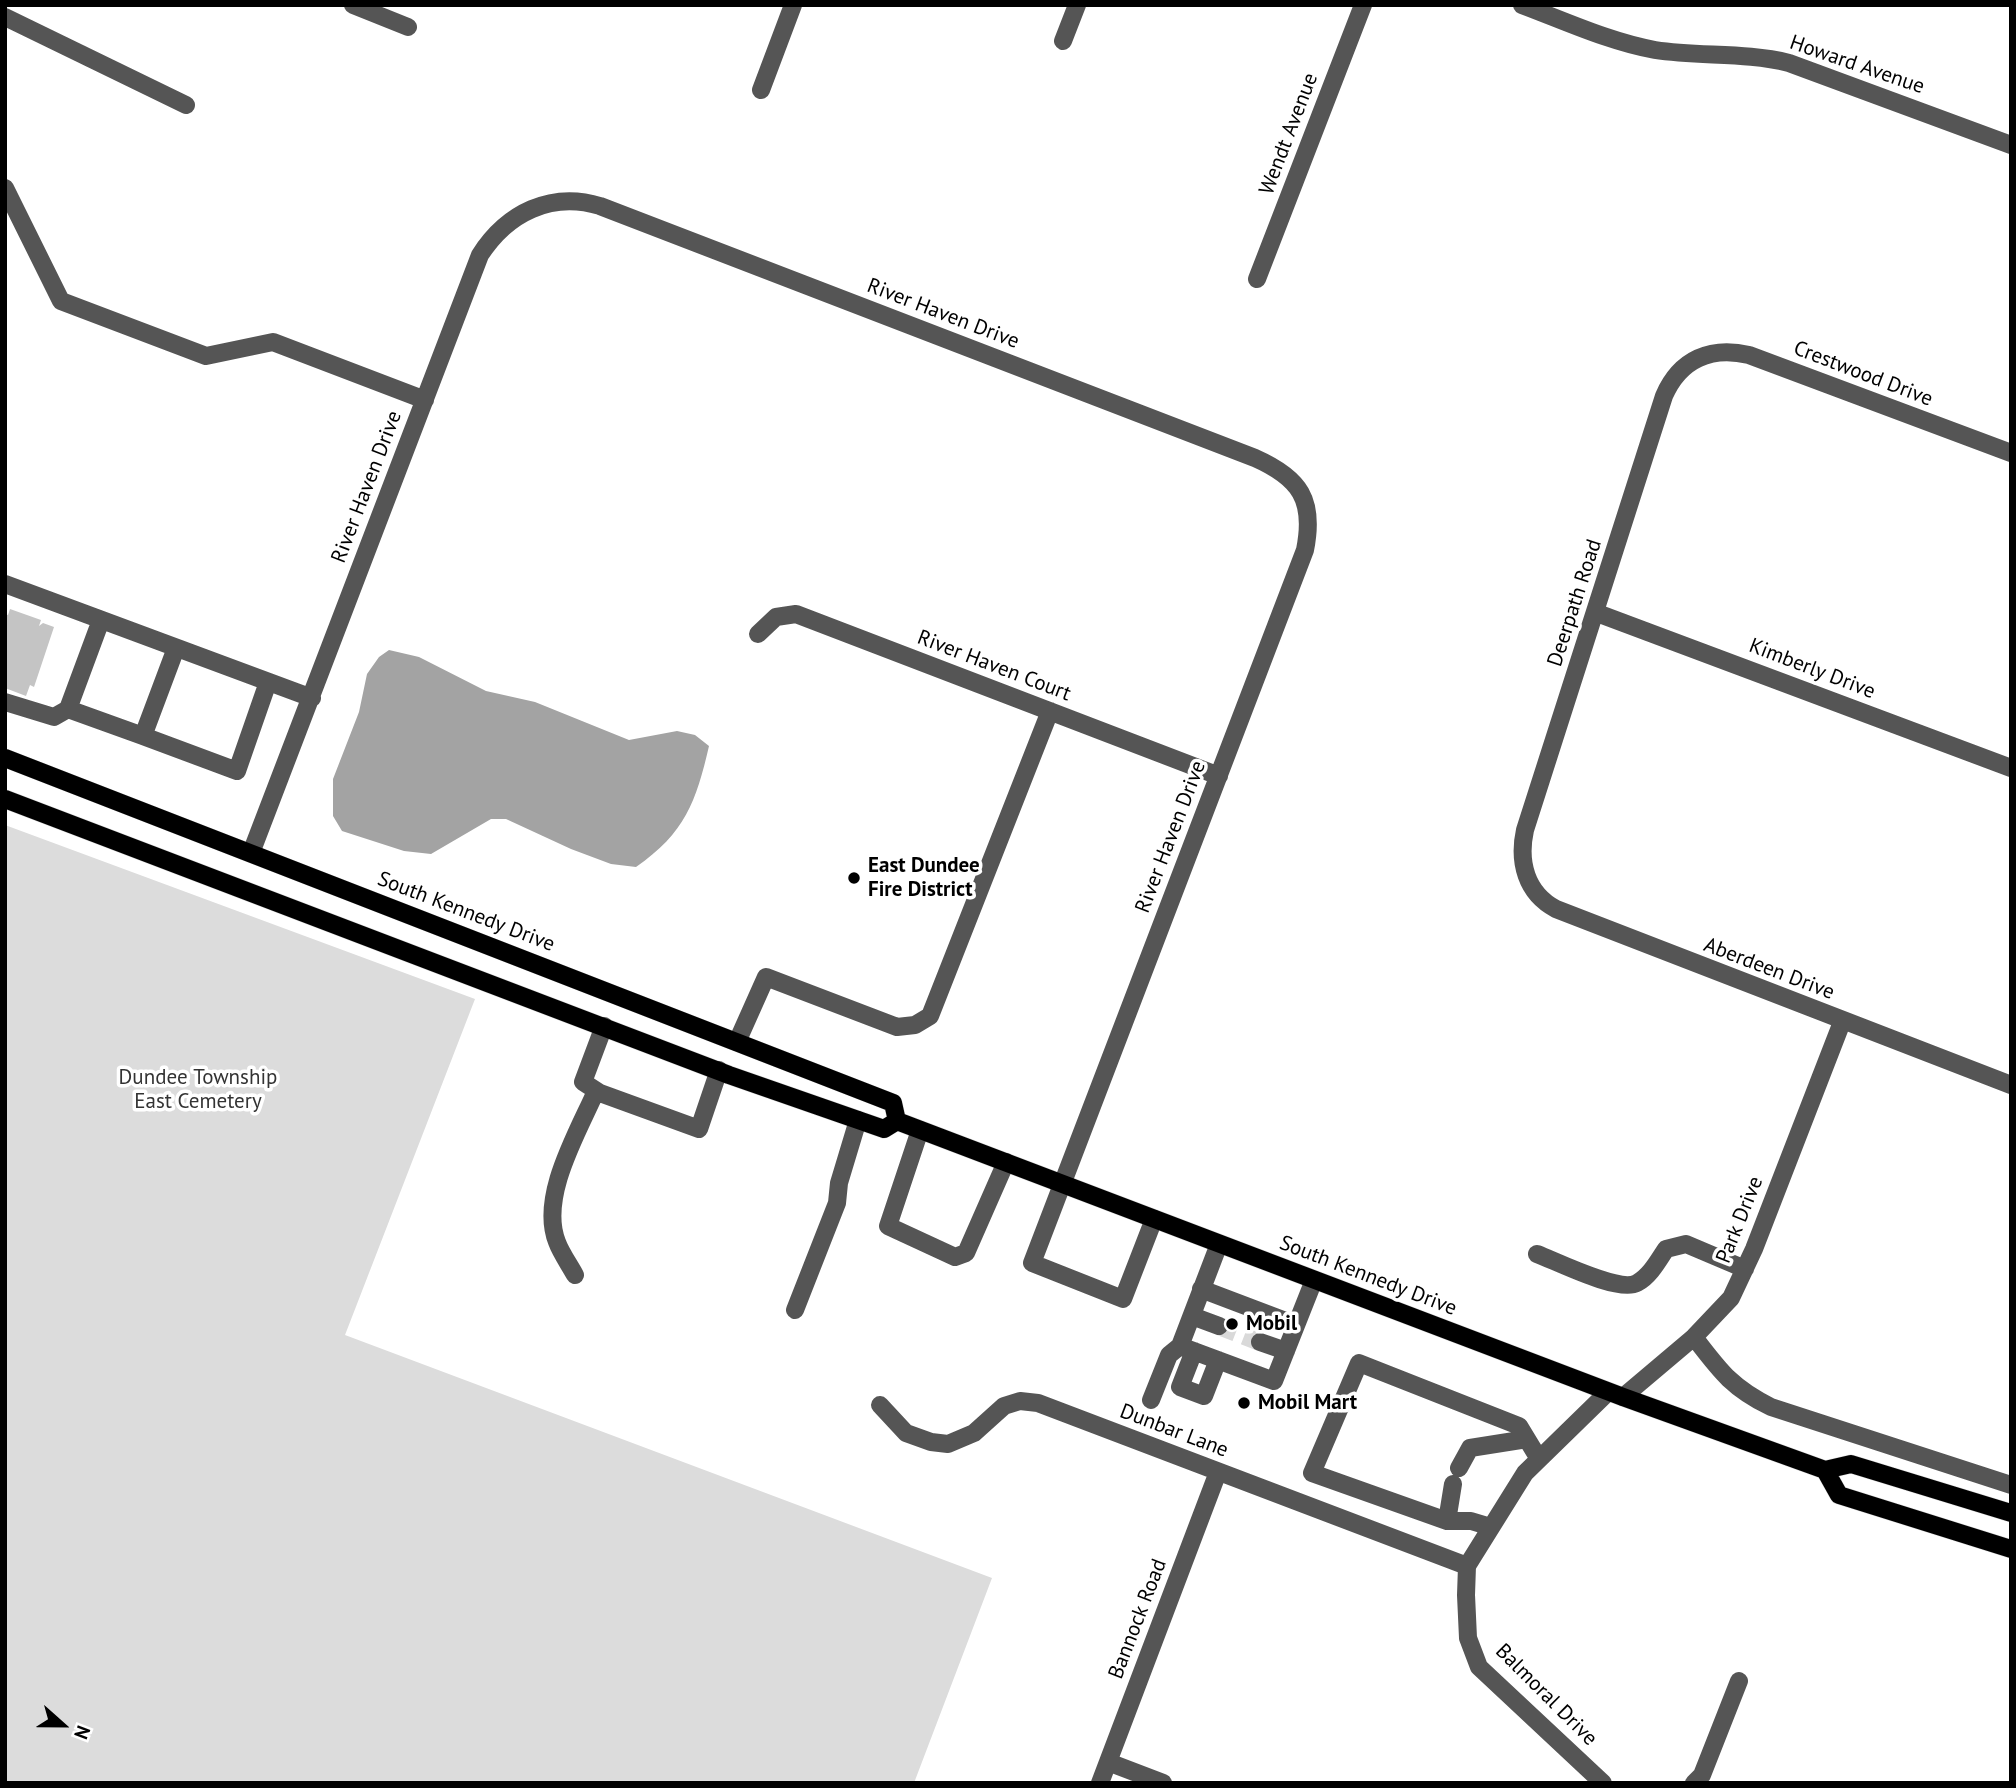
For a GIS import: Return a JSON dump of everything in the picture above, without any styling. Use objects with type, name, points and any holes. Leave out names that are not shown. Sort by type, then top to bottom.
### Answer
[{"type":"main road","name":"South Kennedy Drive","points":[[5,758],[893,1103],[897,1121]]},
{"type":"main road","name":"South Kennedy Drive","points":[[5,799],[719,1070],[884,1129],[897,1121]]},
{"type":"main road","name":"South Kennedy Drive","points":[[897,1121],[1616,1394],[1825,1470],[1851,1464],[2011,1513]]},
{"type":"main road","points":[[1825,1470],[1839,1495],[2011,1549]]},
{"type":"street","points":[[353,5],[408,27]]},
{"type":"street","points":[[761,90],[793,5]]},
{"type":"street","points":[[1063,41],[1077,5]]},
{"type":"street","name":"Wendt Avenue","points":[[1258,279],[1363,5]]},
{"type":"street","name":"Howard Avenue","points":[[1522,5],[1642,47],[1679,53],[1758,57],[1789,63],[2011,145]]},
{"type":"street","points":[[5,17],[186,105]]},
{"type":"street","points":[[5,188],[61,301],[206,356],[273,342],[425,400]]},
{"type":"street","name":"River Haven Drive","points":[[251,853],[480,255],[504,225],[526,210],[554,203],[584,202],[1274,466],[1289,475],[1301,491],[1307,510],[1307,537],[1219,776],[1032,1263],[1123,1299],[1154,1219]]},
{"type":"street","name":"Crestwood Drive","points":[[1698,358],[1718,351],[1749,355],[2011,453]]},
{"type":"street","name":"Deerpath Road","points":[[1526,875],[1522,852],[1525,830],[1597,613],[1664,396],[1678,372],[1698,358]]},
{"type":"street","points":[[5,584],[312,698]]},
{"type":"street","name":"Kimberly Drive","points":[[1597,613],[2011,768]]},
{"type":"street","name":"River Haven Court","points":[[758,634],[776,617],[796,614],[1219,776]]},
{"type":"street","points":[[5,702],[54,717],[68,709],[101,620]]},
{"type":"street","points":[[143,736],[176,648]]},
{"type":"street","points":[[68,709],[237,771],[268,682]]},
{"type":"street","points":[[737,1042],[766,977],[897,1027],[915,1026],[930,1016],[1050,711]]},
{"type":"street","name":"Aberdeen Drive","points":[[1526,875],[1545,903],[1570,915],[2011,1085]]},
{"type":"street","name":"Park Drive","points":[[1616,1394],[1694,1337],[1731,1298],[1745,1269],[1842,1022]]},
{"type":"street","points":[[604,1026],[583,1082],[596,1091],[699,1129],[719,1070]]},
{"type":"street","points":[[575,1275],[556,1241],[552,1219],[558,1177],[596,1091]]},
{"type":"street","points":[[795,1310],[837,1203],[839,1183],[858,1120]]},
{"type":"street","points":[[920,1130],[888,1226],[955,1257],[966,1253],[1006,1162]]},
{"type":"street","points":[[1218,1360],[1204,1396],[1180,1387],[1192,1316],[1219,1244]]},
{"type":"street","points":[[1537,1254],[1620,1286],[1636,1284],[1650,1273],[1666,1249],[1686,1244],[1745,1269]]},
{"type":"street","points":[[1151,1400],[1169,1355],[1187,1349],[1274,1381],[1314,1280]]},
{"type":"street","points":[[1201,1289],[1296,1325]]},
{"type":"street","points":[[1192,1316],[1219,1326]]},
{"type":"street","points":[[1694,1337],[1728,1381],[1743,1393],[1771,1407],[2011,1485]]},
{"type":"street","points":[[1260,1342],[1286,1351]]},
{"type":"street","points":[[1491,1527],[1471,1521],[1447,1521],[1312,1473],[1359,1363],[1523,1432],[1539,1459]]},
{"type":"street","points":[[1466,1566],[1525,1473],[1616,1394]]},
{"type":"street","name":"Dunbar Lane","points":[[880,1405],[906,1433],[931,1442],[948,1444],[974,1433],[1004,1406],[1020,1401],[1038,1403],[1466,1566]]},
{"type":"street","points":[[1447,1521],[1456,1476],[1470,1448],[1523,1432]]},
{"type":"street","name":"Bannock Road","points":[[1100,1783],[1218,1472]]},
{"type":"street","name":"Balmoral Drive","points":[[1466,1566],[1468,1638],[1479,1667],[1602,1783]]},
{"type":"street","points":[[1694,1783],[1702,1775],[1739,1681]]},
{"type":"street","points":[[1108,1762],[1163,1783]]},
{"type":"green space","name":"Dundee Township East Cemetery","points":[[5,825],[475,999],[345,1335],[992,1578],[914,1783],[5,1783]]},
{"type":"shaded area","points":[[389,650],[419,657],[486,691],[535,702],[629,740],[677,731],[695,735],[709,746],[699,784],[686,815],[666,842],[636,867],[611,864],[506,819],[491,819],[431,854],[404,851],[342,831],[333,816],[333,779],[359,712],[367,674],[379,657]]},
{"type":"building","points":[[10,609],[41,620],[39,626],[43,623],[54,627],[34,687],[30,685],[26,696],[5,688],[5,614],[8,615]]},
{"type":"tunnel","points":[[1219,1326],[1260,1342]]},
{"type":"place","name":"East Dundee Fire District","points":[[854,878]]},
{"type":"place","name":"Mobil","points":[[1232,1324]]},
{"type":"place","name":"Mobil Mart","points":[[1244,1403]]}]
